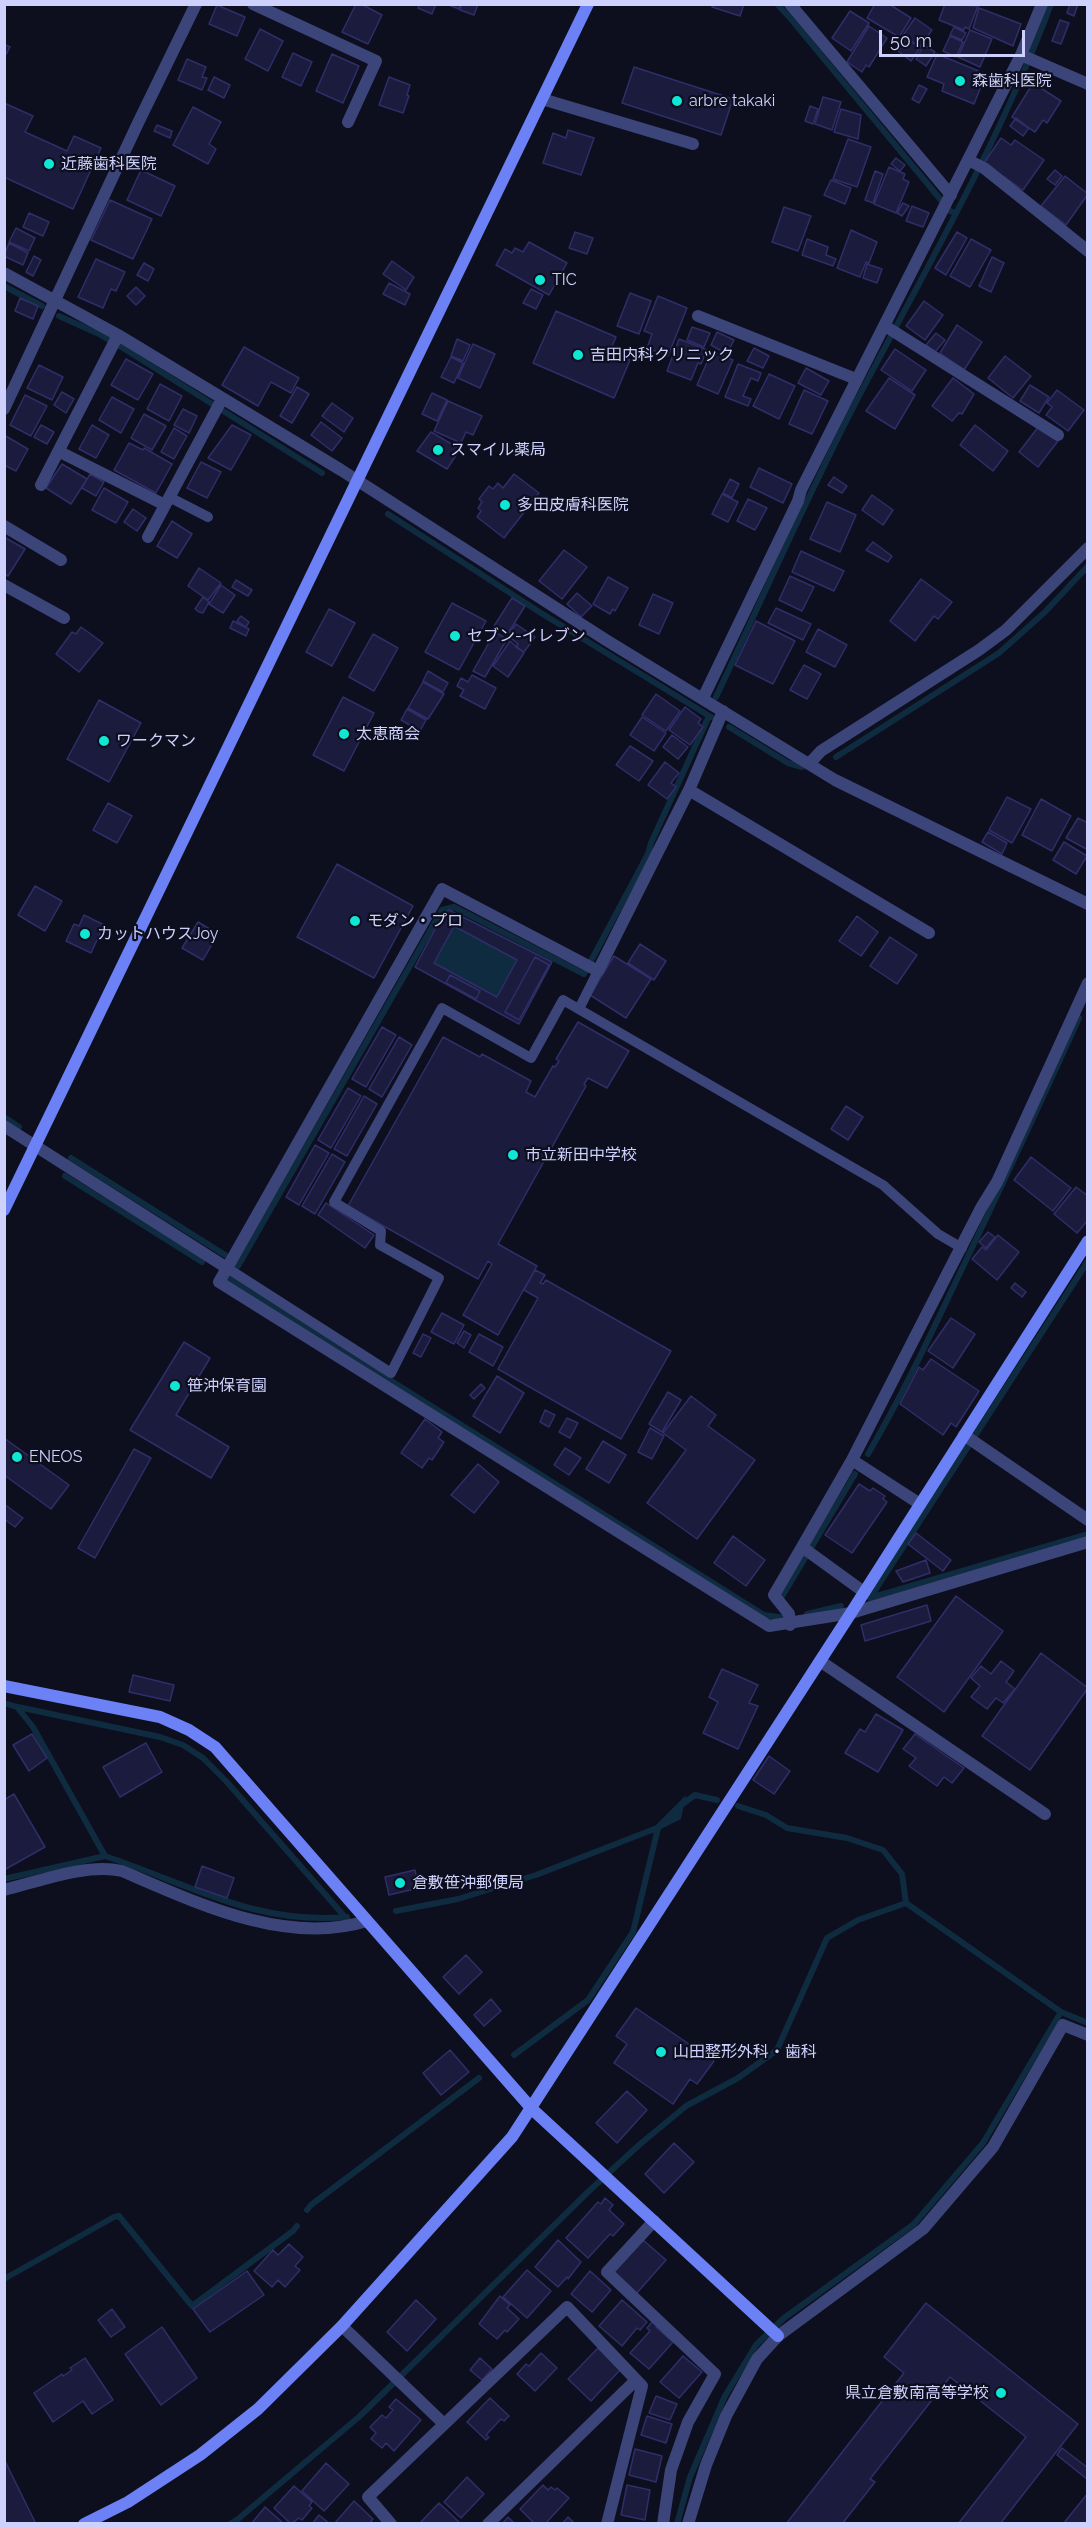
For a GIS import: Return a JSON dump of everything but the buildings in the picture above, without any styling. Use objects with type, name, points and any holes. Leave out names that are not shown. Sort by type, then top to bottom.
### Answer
[{"type":"street","points":[[4,409],[196,4]]},
{"type":"street","points":[[253,4],[376,61],[348,122]]},
{"type":"street","points":[[4,1210],[588,4]]},
{"type":"street","points":[[790,4],[947,202]]},
{"type":"street","points":[[703,698],[856,379],[947,202],[975,164],[1027,58],[1041,4]]},
{"type":"street","points":[[1027,58],[1088,84]]},
{"type":"street","points":[[542,99],[693,144]]},
{"type":"street","points":[[975,164],[1088,250]]},
{"type":"street","points":[[4,273],[56,301],[219,405],[357,480],[606,640],[835,780],[1088,904]]},
{"type":"street","points":[[698,316],[856,379]]},
{"type":"street","points":[[885,326],[1058,435]]},
{"type":"street","points":[[41,485],[116,341]]},
{"type":"street","points":[[148,537],[219,405]]},
{"type":"street","points":[[60,452],[167,501]]},
{"type":"street","points":[[4,526],[61,560]]},
{"type":"street","points":[[809,764],[821,751],[979,650],[1006,630],[1088,548]]},
{"type":"street","points":[[4,585],[64,618]]},
{"type":"street","points":[[723,711],[689,790],[592,968],[442,889],[219,1282],[492,1451],[754,1619],[769,1626],[789,1619],[851,1613],[1088,1542]]},
{"type":"street","points":[[689,790],[929,933]]},
{"type":"street","points":[[789,1619],[774,1595],[807,1550],[981,1208],[997,1182],[1088,983]]},
{"type":"street","points":[[4,1126],[35,1147],[230,1261]]},
{"type":"street","points":[[84,2523],[128,2502],[201,2455],[258,2409],[342,2326],[512,2138],[920,1504],[969,1439],[1088,1241]]},
{"type":"street","points":[[969,1439],[1088,1520]]},
{"type":"street","points":[[852,1460],[920,1504]]},
{"type":"street","points":[[807,1550],[864,1592]]},
{"type":"street","points":[[820,1661],[1045,1814]]},
{"type":"street","points":[[4,1686],[160,1718],[189,1730],[215,1747],[532,2109],[776,2335]]},
{"type":"street","points":[[4,1890],[92,1869],[108,1868],[122,1871],[218,1911],[273,1924],[306,1928],[336,1927],[367,1921]]},
{"type":"street","points":[[688,2523],[706,2466],[726,2416],[757,2359],[776,2335],[923,2229],[993,2147],[1063,2025],[1088,2035]]},
{"type":"street","points":[[654,2221],[607,2272],[715,2374],[688,2422],[671,2470],[663,2523]]},
{"type":"street","points":[[391,2523],[368,2498],[567,2307],[642,2386],[607,2523]]},
{"type":"street","points":[[342,2326],[444,2424]]},
{"type":"street","points":[[488,2523],[636,2380]]},
{"type":"lane","points":[[167,501],[208,517]]},
{"type":"lane","points":[[579,1009],[592,968]]},
{"type":"lane","points":[[230,1261],[391,1372],[440,1278],[380,1245],[381,1231],[334,1202],[442,1008],[531,1058],[563,1000],[883,1185],[938,1234],[962,1248]]},
{"type":"water","points":[[454,926],[517,960],[497,997],[434,963]]},
{"type":"water","points":[[686,1795],[681,1819],[651,1834],[651,1830]]},
{"type":"waterway","points":[[777,4],[950,211],[955,213]]},
{"type":"waterway","points":[[716,697],[839,435],[936,253],[985,155],[1031,55],[1051,4]]},
{"type":"waterway","points":[[4,286],[42,306]]},
{"type":"waterway","points":[[59,316],[123,348],[322,473]]},
{"type":"waterway","points":[[388,514],[541,613],[711,717]]},
{"type":"waterway","points":[[836,757],[999,653],[1045,612],[1088,566]]},
{"type":"waterway","points":[[238,1266],[442,910],[454,907],[584,974],[648,854],[709,716]]},
{"type":"waterway","points":[[729,727],[788,763],[802,767]]},
{"type":"waterway","points":[[868,1454],[926,1343],[1079,1018]]},
{"type":"waterway","points":[[4,1117],[19,1127]]},
{"type":"waterway","points":[[71,1158],[233,1260]]},
{"type":"waterway","points":[[65,1176],[202,1262]]},
{"type":"waterway","points":[[870,1598],[1088,1261]]},
{"type":"waterway","points":[[229,1279],[764,1615],[785,1618]]},
{"type":"waterway","points":[[783,1595],[855,1474]]},
{"type":"waterway","points":[[870,1598],[1085,1535]]},
{"type":"waterway","points":[[807,1614],[841,1606]]},
{"type":"waterway","points":[[4,1703],[17,1707],[33,1727],[105,1856],[252,1909],[313,1918],[347,1917]]},
{"type":"waterway","points":[[18,1707],[160,1737],[183,1745],[203,1758],[226,1781],[345,1917]]},
{"type":"waterway","points":[[680,1806],[695,1795],[717,1800]]},
{"type":"waterway","points":[[738,1806],[766,1815],[787,1828],[847,1838],[883,1850],[902,1874],[906,1903],[1061,2012],[1088,2023]]},
{"type":"waterway","points":[[396,1911],[458,1899],[536,1875],[657,1828]]},
{"type":"waterway","points":[[514,2055],[588,2000],[633,1932],[658,1828]]},
{"type":"waterway","points":[[4,1879],[105,1856]]},
{"type":"waterway","points":[[230,2524],[360,2416],[589,2191],[639,2145],[686,2106],[738,2078],[777,2050],[827,1938],[858,1920],[906,1903]]},
{"type":"waterway","points":[[677,2524],[690,2477],[725,2396],[756,2345],[784,2318],[914,2224],[983,2143],[1061,2012]]},
{"type":"waterway","points":[[307,2210],[479,2078]]},
{"type":"waterway","points":[[4,2279],[119,2216],[192,2306],[297,2226]]},
{"type":"place","name":"森歯科医院","points":[[960,81]]},
{"type":"place","name":"arbre takaki","points":[[677,101]]},
{"type":"place","name":"近藤歯科医院","points":[[49,164]]},
{"type":"place","name":"TIC","points":[[540,280]]},
{"type":"place","name":"吉田内科クリニック","points":[[578,355]]},
{"type":"place","name":"スマイル薬局","points":[[438,450]]},
{"type":"place","name":"多田皮膚科医院","points":[[505,505]]},
{"type":"place","name":"セブン-イレブン","points":[[455,636]]},
{"type":"place","name":"太恵商会","points":[[344,734]]},
{"type":"place","name":"ワークマン","points":[[104,741]]},
{"type":"place","name":"モダン・プロ","points":[[355,921]]},
{"type":"place","name":"カットハウスJoy","points":[[85,934]]},
{"type":"place","name":"市立新田中学校","points":[[513,1155]]},
{"type":"place","name":"笹沖保育園","points":[[175,1386]]},
{"type":"place","name":"ENEOS","points":[[17,1457]]},
{"type":"place","name":"倉敷笹沖郵便局","points":[[400,1883]]},
{"type":"place","name":"山田整形外科・歯科","points":[[661,2052]]},
{"type":"place","name":"県立倉敷南高等学校","points":[[1001,2393]]}]
